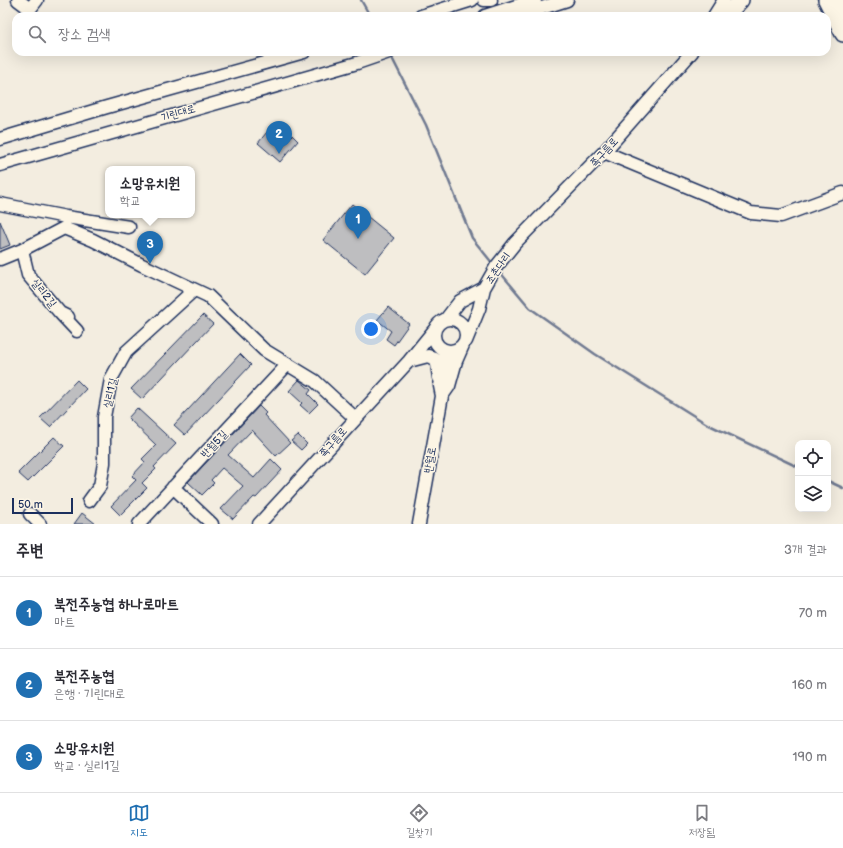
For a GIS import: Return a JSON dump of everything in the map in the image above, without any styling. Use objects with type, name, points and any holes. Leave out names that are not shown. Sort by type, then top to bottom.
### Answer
[{"type":"main road","points":[[730,12],[741,0]]},
{"type":"main road","points":[[826,0],[843,34]]},
{"type":"main road","points":[[839,0],[843,8]]},
{"type":"street","points":[[18,0],[30,9],[37,0]]},
{"type":"street","points":[[434,12],[472,0]]},
{"type":"street","points":[[484,0],[491,0]]},
{"type":"street","points":[[498,12],[536,0]]},
{"type":"street","points":[[530,12],[568,0]]},
{"type":"street","points":[[716,12],[724,0]]},
{"type":"street","points":[[0,139],[107,107],[290,56]]},
{"type":"street","name":"기린대로","points":[[0,165],[377,56]]},
{"type":"street","name":"쪽구름로","points":[[511,248],[604,152],[688,56]]},
{"type":"street","points":[[604,152],[751,213],[781,216],[843,193]]},
{"type":"street","points":[[0,204],[65,222],[129,227]]},
{"type":"street","points":[[0,260],[22,250],[65,222]]},
{"type":"street","points":[[65,222],[94,240],[142,265],[208,296],[264,350],[315,381],[356,418]]},
{"type":"street","name":"조촌다리","points":[[442,396],[449,386],[456,361],[479,309],[484,288],[496,267],[511,248]]},
{"type":"street","name":"실리2길","points":[[22,250],[28,275],[77,331]]},
{"type":"street","points":[[446,319],[460,301],[484,288]]},
{"type":"street","name":"실리1길","points":[[88,501],[100,486],[104,463],[104,418],[111,379],[126,352],[194,290]]},
{"type":"street","points":[[446,319],[455,319],[464,325],[466,330],[464,343],[454,351],[430,347],[409,361],[441,321],[446,319]]},
{"type":"street","points":[[435,329],[434,339],[446,355],[440,386],[442,396]]},
{"type":"street","points":[[409,361],[428,356],[434,358],[441,382]]},
{"type":"street","name":"쪽구름로","points":[[259,524],[409,361]]},
{"type":"street","name":"반월5길","points":[[139,524],[288,364]]},
{"type":"street","name":"반월로","points":[[419,524],[442,396]]},
{"type":"street","points":[[173,487],[212,524]]},
{"type":"street","points":[[30,514],[40,524]]},
{"type":"building","points":[[267,132],[283,146],[292,135],[298,141],[280,162],[258,143]]},
{"type":"building","points":[[352,204],[394,238],[365,274],[323,240]]},
{"type":"building","points":[[0,221],[10,245],[0,249]]},
{"type":"building","points":[[388,307],[409,324],[394,345],[386,339],[391,331],[377,320]]},
{"type":"building","points":[[203,315],[213,324],[142,399],[131,389]]},
{"type":"building","points":[[240,354],[251,365],[185,435],[174,425]]},
{"type":"building","points":[[77,380],[86,389],[50,427],[40,418]]},
{"type":"building","points":[[299,380],[311,390],[308,394],[318,404],[309,413],[300,405],[302,403],[289,391]]},
{"type":"building","points":[[259,406],[266,413],[264,415],[290,443],[276,456],[252,430],[228,455],[254,478],[271,459],[282,470],[256,498],[254,497],[233,519],[221,509],[243,486],[222,468],[211,480],[214,483],[202,495],[188,482]]},
{"type":"building","points":[[137,408],[176,444],[154,467],[156,469],[142,483],[147,488],[120,515],[111,506],[136,480],[132,476],[145,462],[142,459],[156,445],[128,418]]},
{"type":"building","points":[[298,435],[307,444],[301,450],[291,441]]},
{"type":"building","points":[[54,437],[64,446],[28,482],[18,473]]},
{"type":"building","points":[[82,513],[96,524],[74,524]]},
{"type":"waterway","points":[[361,0],[368,12]]},
{"type":"waterway","points":[[391,56],[426,125],[472,238],[493,264]]},
{"type":"waterway","points":[[499,271],[530,308],[595,354],[707,424],[795,466]]},
{"type":"waterway","points":[[831,482],[843,488]]},
{"type":"place","name":"북전주농협","points":[[279,154]]},
{"type":"place","name":"북전주농협 하나로마트","points":[[358,239]]},
{"type":"place","name":"소망유치원","points":[[150,264]]}]
